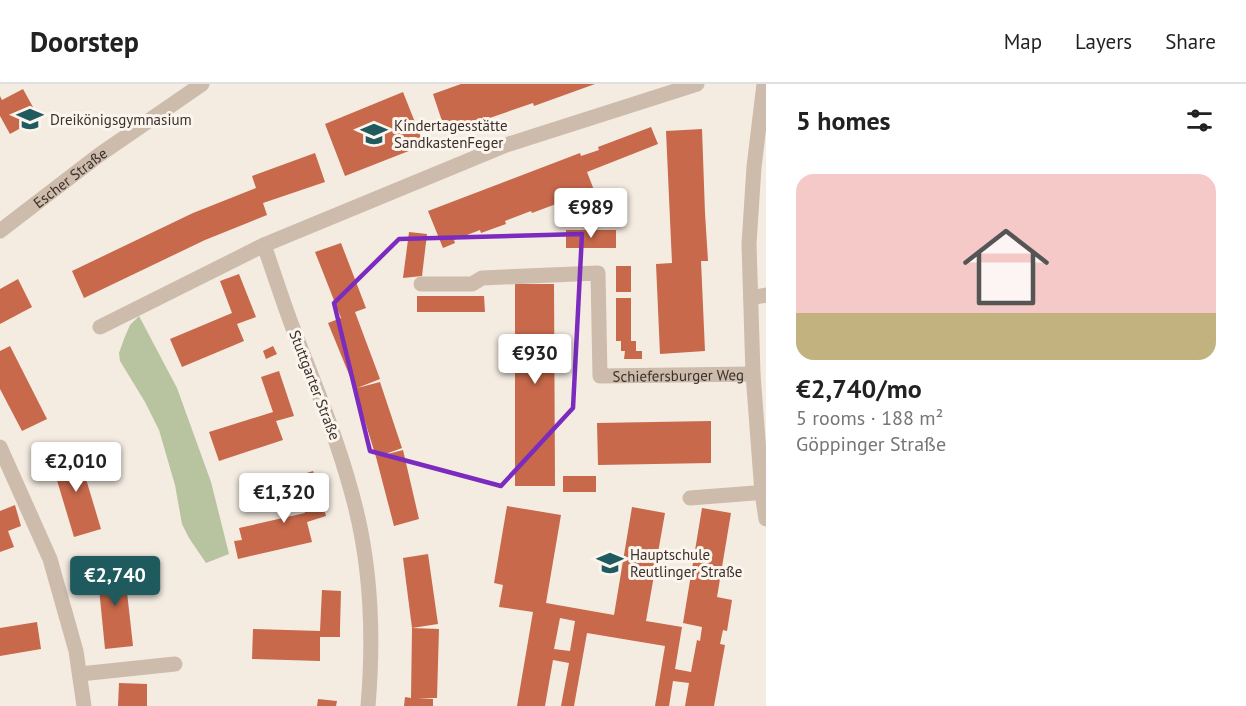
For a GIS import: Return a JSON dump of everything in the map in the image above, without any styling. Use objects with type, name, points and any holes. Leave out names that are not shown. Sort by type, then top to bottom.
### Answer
[{"type":"street","name":"Escher Straße","points":[[0,231],[99,155],[202,84]]},
{"type":"street","points":[[100,327],[264,245],[506,145],[697,84]]},
{"type":"street","name":"Schiefersburger Weg","points":[[764,84],[763,109],[754,167],[749,244],[758,296],[753,374],[766,519]]},
{"type":"street","name":"Stuttgarter Straße","points":[[264,245],[337,442],[353,496],[363,543],[368,585],[371,670],[368,706]]},
{"type":"street","name":"Schiefersburger Weg","points":[[421,284],[472,284],[482,278],[598,273],[600,376],[753,374]]},
{"type":"street","points":[[1,450],[50,559],[76,651],[84,706]]},
{"type":"street","points":[[690,498],[764,493]]},
{"type":"street","points":[[80,674],[176,664]]},
{"type":"highlighted area","points":[[582,234],[573,408],[501,486],[370,451],[334,303],[399,239]]},
{"type":"green space","points":[[139,316],[177,388],[211,482],[229,554],[206,563],[182,524],[175,485],[159,430],[120,361],[119,353],[124,339],[130,325]]},
{"type":"building","points":[[461,84],[595,84],[534,106],[533,103],[446,133],[433,94]]},
{"type":"building","points":[[23,89],[39,118],[10,134],[0,116],[0,96],[2,100]]},
{"type":"building","name":"Kindertagesstätte SandkastenFeger","points":[[403,92],[424,145],[345,176],[325,124]]},
{"type":"building","points":[[651,127],[658,144],[587,172],[594,190],[583,194],[582,191],[555,201],[556,204],[505,221],[506,224],[481,233],[480,230],[454,240],[455,243],[443,248],[428,211],[580,153],[581,156],[599,150],[598,147]]},
{"type":"building","points":[[702,129],[708,261],[701,261],[705,351],[660,354],[656,264],[672,263],[666,131]]},
{"type":"building","points":[[315,153],[325,182],[263,203],[267,215],[205,240],[84,298],[72,271],[193,213],[256,188],[252,176]]},
{"type":"building","points":[[566,230],[616,230],[616,248],[566,248]]},
{"type":"building","points":[[409,232],[427,234],[422,276],[403,278]]},
{"type":"building","points":[[341,243],[366,308],[355,312],[380,379],[357,388],[380,382],[402,448],[380,456],[403,450],[419,519],[394,526],[355,389],[328,323],[341,318],[315,252]]},
{"type":"building","points":[[616,266],[631,266],[631,292],[616,292]]},
{"type":"building","points":[[239,274],[256,317],[237,324],[244,341],[182,367],[170,339],[232,313],[220,281]]},
{"type":"building","points":[[18,279],[32,307],[0,324],[0,289]]},
{"type":"building","points":[[515,284],[554,284],[555,486],[515,486]]},
{"type":"building","points":[[417,296],[484,296],[485,312],[417,312]]},
{"type":"building","points":[[616,298],[631,298],[631,341],[636,341],[636,351],[642,351],[642,359],[624,359],[625,351],[621,351],[621,341],[616,341]]},
{"type":"building","points":[[10,346],[47,419],[22,431],[0,389],[0,351]]},
{"type":"building","points":[[273,346],[277,354],[266,359],[263,351]]},
{"type":"building","points":[[279,371],[294,416],[276,421],[283,440],[219,461],[209,432],[273,412],[261,377]]},
{"type":"building","points":[[711,421],[711,463],[598,465],[597,423]]},
{"type":"building","points":[[77,449],[101,529],[74,537],[50,457]]},
{"type":"building","points":[[313,471],[326,516],[307,522],[312,542],[238,559],[234,541],[242,540],[239,528],[305,513],[294,477]]},
{"type":"building","points":[[563,476],[596,476],[596,492],[563,492]]},
{"type":"building","points":[[15,505],[21,526],[8,531],[14,547],[0,552],[0,511]]},
{"type":"building","points":[[507,506],[561,515],[546,603],[614,615],[632,507],[665,513],[646,621],[682,627],[675,669],[691,672],[702,627],[683,623],[702,508],[731,513],[717,597],[732,600],[727,631],[723,630],[720,644],[725,645],[714,706],[685,706],[689,683],[673,681],[669,706],[655,706],[665,646],[587,633],[574,706],[561,706],[569,663],[553,660],[545,706],[517,706],[533,612],[499,607],[503,585],[494,583]],"holes":[[[560,618],[575,621],[570,651],[554,649]]]},
{"type":"building","points":[[428,554],[438,624],[412,628],[403,558]]},
{"type":"building","points":[[124,565],[133,646],[105,649],[97,568]]},
{"type":"building","points":[[322,590],[341,591],[340,637],[320,637],[320,661],[252,659],[253,629],[320,631]]},
{"type":"building","points":[[37,622],[41,649],[0,656],[0,628]]},
{"type":"building","points":[[412,628],[439,629],[437,698],[418,698],[433,699],[433,706],[404,706],[405,697],[411,698]]},
{"type":"building","points":[[119,683],[147,684],[147,706],[118,706]]},
{"type":"building","points":[[318,699],[337,701],[336,706],[317,706]]},
{"type":"place","name":"Dreikönigsgymnasium","points":[[30,119]]},
{"type":"place","name":"Kindertagesstätte SandkastenFeger","points":[[374,134]]},
{"type":"place","name":"Hauptschule Reutlinger Straße","points":[[610,563]]}]
